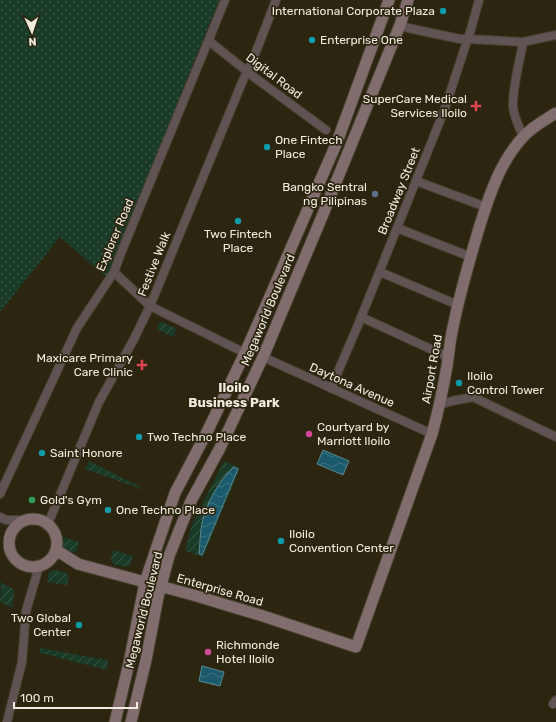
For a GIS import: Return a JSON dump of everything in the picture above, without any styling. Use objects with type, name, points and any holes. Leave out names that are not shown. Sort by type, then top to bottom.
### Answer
[{"type":"main road","name":"Megaworld Boulevard","points":[[115,722],[125,682],[145,582],[175,493],[208,430],[245,353],[337,142],[389,0]]},
{"type":"main road","name":"Megaworld Boulevard","points":[[131,722],[146,660],[160,586],[169,556],[191,501],[220,448],[263,357],[400,25],[408,0]]},
{"type":"main road","name":"Airport Road","points":[[356,647],[432,434],[458,305],[486,207],[503,164],[523,136],[533,127],[556,114]]},
{"type":"main road","points":[[26,520],[41,520],[53,529],[58,544],[53,558],[47,564],[39,567],[25,566],[13,558],[9,544],[10,536],[13,529],[19,524],[26,520]]},
{"type":"main road","name":"Enterprise Road","points":[[56,550],[78,564],[193,595],[263,616],[356,647]]},
{"type":"main road","points":[[155,551],[155,556],[159,560],[166,560],[169,556]]},
{"type":"main road","points":[[136,624],[143,616],[146,616],[151,621],[152,627]]},
{"type":"street","name":"Explorer Road","points":[[0,494],[77,328],[114,272],[225,0]]},
{"type":"street","name":"Festive Walk","points":[[53,529],[47,526],[99,402],[150,306],[243,80],[252,62],[276,0]]},
{"type":"street","name":"Broadway Street","points":[[331,388],[380,272],[444,111],[468,39],[479,0]]},
{"type":"street","points":[[400,25],[460,39],[523,42],[556,35]]},
{"type":"street","name":"Digital Road","points":[[209,40],[247,72],[326,130]]},
{"type":"street","points":[[523,42],[514,91],[513,107],[523,136]]},
{"type":"street","points":[[416,181],[486,207]]},
{"type":"street","points":[[397,228],[471,257]]},
{"type":"street","points":[[114,272],[150,306],[245,353]]},
{"type":"street","points":[[380,272],[458,305]]},
{"type":"street","points":[[361,317],[448,357]]},
{"type":"street","name":"Daytona Avenue","points":[[263,357],[432,434]]},
{"type":"street","points":[[439,405],[473,397],[556,437]]},
{"type":"street","points":[[0,517],[6,520],[26,520]]},
{"type":"street","points":[[7,722],[22,662],[26,611],[39,567]]},
{"type":"green space","points":[[0,0],[219,0],[106,277],[60,237],[0,312]]},
{"type":"green space","points":[[162,322],[175,328],[176,330],[173,337],[157,329],[159,323]]},
{"type":"green space","points":[[89,461],[142,488],[142,489],[85,469]]},
{"type":"green space","points":[[224,461],[240,468],[203,557],[185,551],[192,524]]},
{"type":"green space","points":[[60,536],[79,542],[76,552],[71,553],[59,549],[57,545]]},
{"type":"green space","points":[[113,550],[133,556],[130,565],[126,567],[113,564],[111,559]]},
{"type":"green space","points":[[54,570],[67,573],[69,578],[67,585],[47,582],[49,572]]},
{"type":"green space","points":[[0,582],[15,590],[12,608],[0,602]]},
{"type":"green space","points":[[40,648],[108,660],[107,670],[40,653]]},
{"type":"water","points":[[323,450],[349,461],[343,475],[317,464]]},
{"type":"water","points":[[234,467],[238,469],[202,555],[199,554],[201,527],[207,508],[218,485]]},
{"type":"water","points":[[202,666],[224,672],[220,686],[199,681]]},
{"type":"place","name":"International Corporate Plaza","points":[[443,11]]},
{"type":"place","name":"Enterprise One","points":[[312,40]]},
{"type":"place","name":"SuperCare Medical Services Iloilo","points":[[476,106]]},
{"type":"place","name":"One Fintech Place","points":[[267,147]]},
{"type":"place","name":"Bangko Sentral ng Pilipinas","points":[[375,194]]},
{"type":"place","name":"Two Fintech Place","points":[[238,221]]},
{"type":"place","name":"Maxicare Primary Care Clinic","points":[[142,365]]},
{"type":"place","name":"Iloilo Control Tower","points":[[459,383]]},
{"type":"place","name":"Courtyard by Marriott Iloilo","points":[[309,434]]},
{"type":"place","name":"Two Techno Place","points":[[139,437]]},
{"type":"place","name":"Saint Honore","points":[[42,453]]},
{"type":"place","name":"Gold's Gym","points":[[32,500]]},
{"type":"place","name":"One Techno Place","points":[[108,510]]},
{"type":"place","name":"Iloilo Convention Center","points":[[281,541]]},
{"type":"place","name":"Two Global Center","points":[[79,625]]},
{"type":"place","name":"Richmonde Hotel Iloilo","points":[[208,652]]},
{"type":"district","name":"Iloilo Business Park","points":[[234,394]]}]
